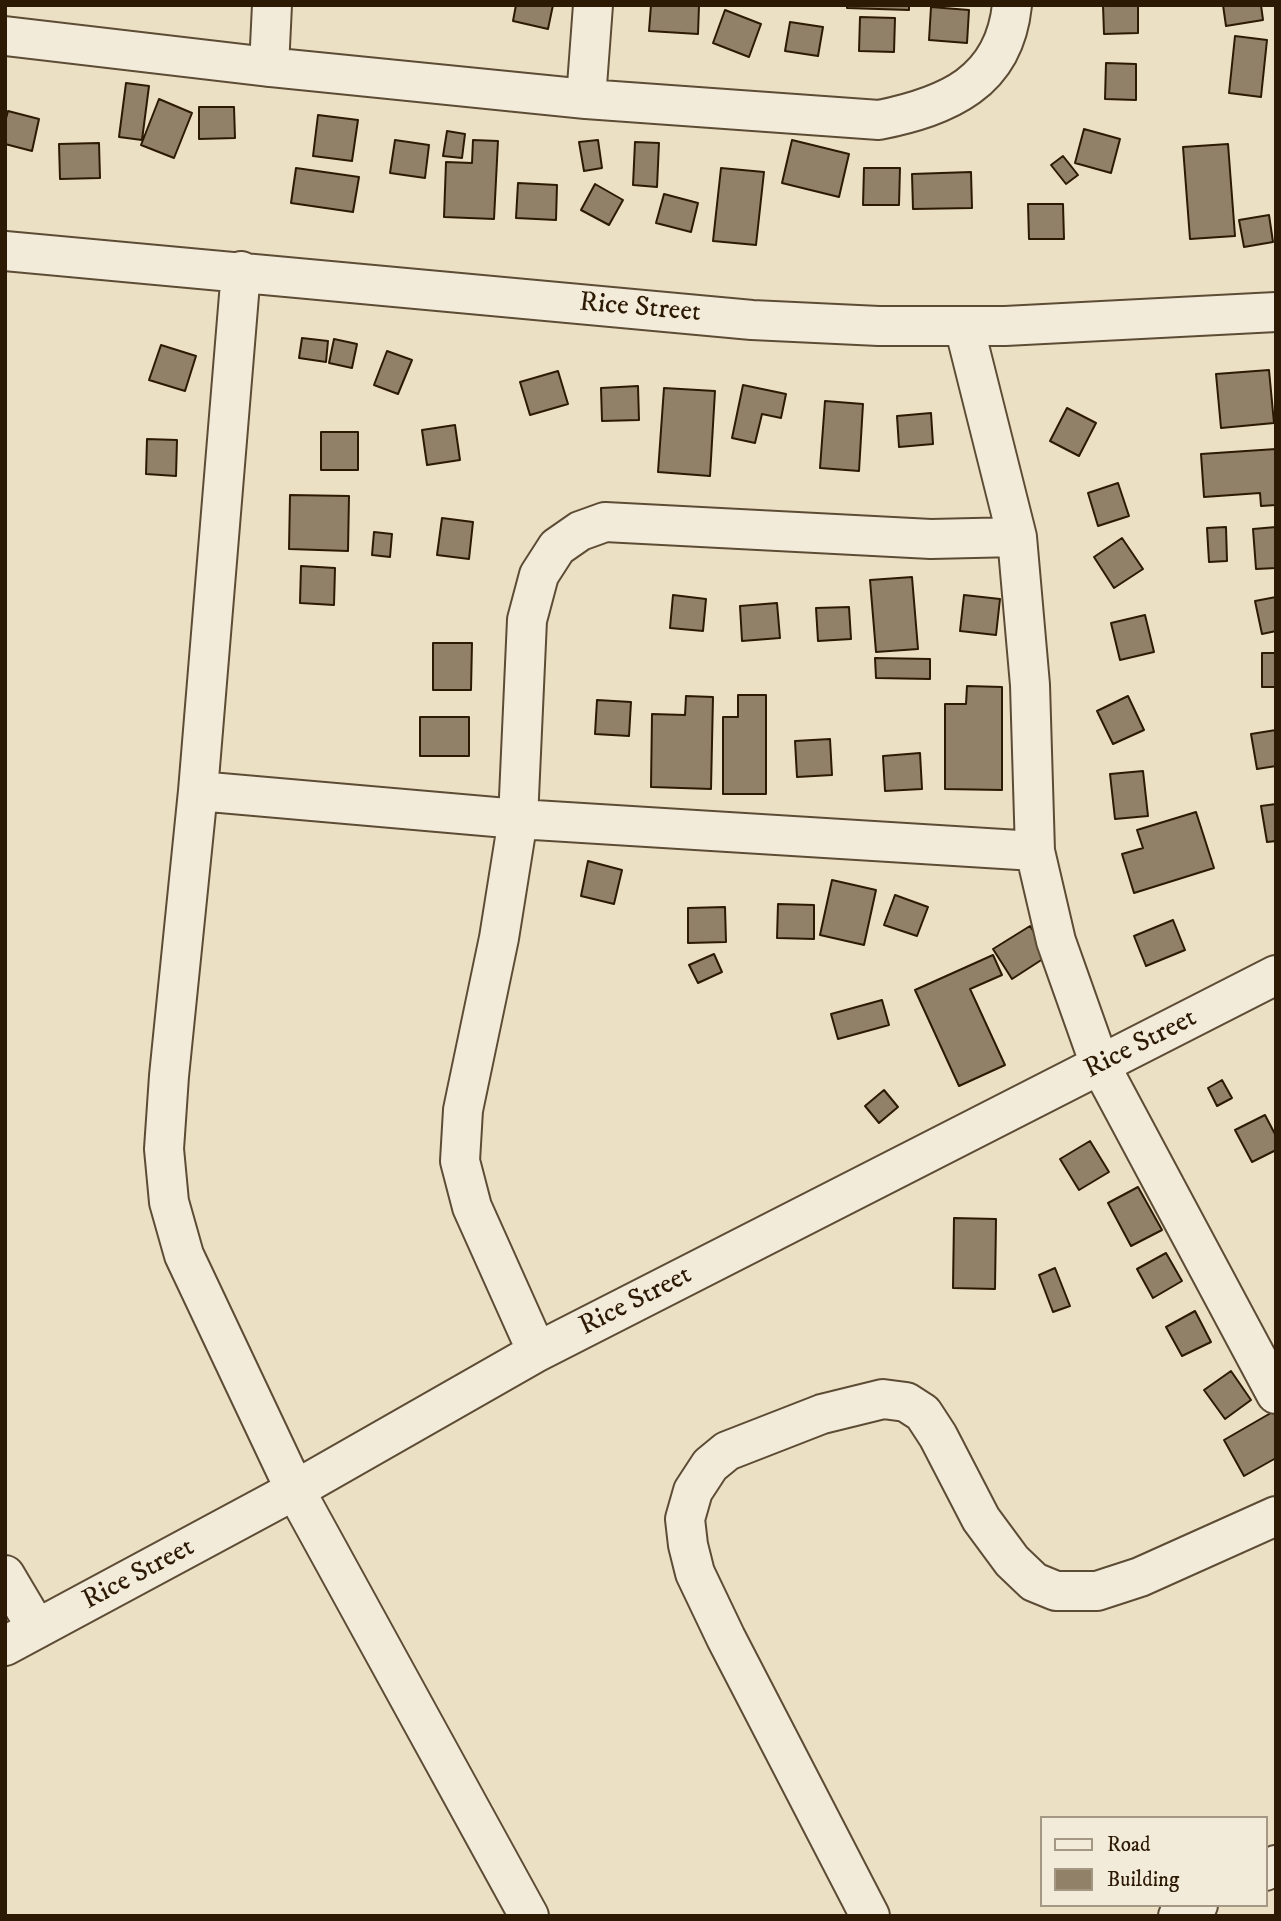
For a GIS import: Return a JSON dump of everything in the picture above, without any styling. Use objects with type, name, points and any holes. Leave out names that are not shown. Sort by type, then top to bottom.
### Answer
[{"type":"street","points":[[269,67],[272,5]]},
{"type":"street","points":[[586,99],[593,5]]},
{"type":"street","points":[[5,36],[269,67],[586,99],[878,120],[917,113],[952,97],[979,79],[995,61],[1010,20],[1012,5]]},
{"type":"street","name":"Rice Street","points":[[5,251],[752,320],[879,326],[964,326],[1276,312]]},
{"type":"street","points":[[241,271],[198,791],[169,1076],[164,1149],[169,1202],[184,1255],[295,1490],[529,1916]]},
{"type":"street","points":[[964,326],[1017,537],[1030,685],[1035,851],[1056,941],[1100,1065],[1276,1394]]},
{"type":"street","points":[[537,1352],[472,1207],[460,1161],[463,1111],[496,951],[518,819],[527,620],[539,575],[557,547],[580,531],[605,522],[931,539],[1017,537]]},
{"type":"street","points":[[198,791],[518,819],[1035,851]]},
{"type":"street","name":"Rice Street","points":[[21,1638],[295,1490],[537,1352],[1276,975]]},
{"type":"street","points":[[870,1916],[695,1573],[685,1519],[693,1491],[710,1465],[727,1451],[822,1414],[883,1399],[906,1402],[923,1413],[938,1436],[981,1519],[1012,1561],[1034,1582],[1056,1591],[1097,1591],[1140,1577],[1276,1516]]},
{"type":"street","points":[[5,1575],[21,1638]]},
{"type":"street","points":[[1178,1916],[1194,1907]]},
{"type":"building","points":[[516,5],[553,5],[548,29],[513,21]]},
{"type":"building","points":[[651,5],[699,5],[698,34],[649,31]]},
{"type":"building","points":[[847,5],[909,5],[909,10],[847,8]]},
{"type":"building","points":[[1103,5],[1138,5],[1138,33],[1104,34]]},
{"type":"building","points":[[1223,5],[1261,5],[1263,20],[1226,26]]},
{"type":"building","points":[[931,7],[969,10],[967,43],[929,40]]},
{"type":"building","points":[[725,10],[761,24],[749,57],[713,43]]},
{"type":"building","points":[[860,17],[895,18],[894,52],[859,51]]},
{"type":"building","points":[[790,22],[823,27],[818,56],[785,51]]},
{"type":"building","points":[[1235,36],[1267,40],[1261,97],[1229,93]]},
{"type":"building","points":[[1106,63],[1136,64],[1136,100],[1105,99]]},
{"type":"building","points":[[126,83],[149,86],[142,140],[119,137]]},
{"type":"building","points":[[159,99],[192,113],[174,158],[141,145]]},
{"type":"building","points":[[199,107],[234,107],[235,138],[199,139]]},
{"type":"building","points":[[8,111],[39,119],[32,151],[5,144]]},
{"type":"building","points":[[318,115],[358,120],[352,161],[313,156]]},
{"type":"building","points":[[1084,129],[1120,139],[1111,173],[1075,163]]},
{"type":"building","points":[[447,131],[465,134],[462,158],[443,156]]},
{"type":"building","points":[[395,140],[429,145],[425,178],[390,173]]},
{"type":"building","points":[[473,140],[498,141],[494,219],[444,217],[446,162],[472,163]]},
{"type":"building","points":[[598,140],[602,168],[584,171],[579,142]]},
{"type":"building","points":[[792,140],[849,154],[839,197],[782,183]]},
{"type":"building","points":[[635,142],[659,143],[657,187],[633,185]]},
{"type":"building","points":[[99,143],[100,178],[60,179],[59,144]]},
{"type":"building","points":[[1228,144],[1235,236],[1190,239],[1183,147]]},
{"type":"building","points":[[1063,156],[1078,175],[1066,184],[1051,165]]},
{"type":"building","points":[[296,168],[359,177],[353,212],[291,203]]},
{"type":"building","points":[[721,168],[764,172],[756,245],[713,241]]},
{"type":"building","points":[[864,168],[900,168],[899,205],[863,205]]},
{"type":"building","points":[[971,172],[972,208],[913,209],[912,174]]},
{"type":"building","points":[[518,183],[557,185],[556,220],[516,218]]},
{"type":"building","points":[[595,184],[623,200],[609,225],[581,210]]},
{"type":"building","points":[[664,194],[698,203],[691,232],[656,223]]},
{"type":"building","points":[[1028,204],[1063,204],[1064,239],[1029,239]]},
{"type":"building","points":[[1269,215],[1273,242],[1244,247],[1239,220]]},
{"type":"building","points":[[302,338],[328,341],[326,362],[299,358]]},
{"type":"building","points":[[334,339],[357,344],[352,368],[329,363]]},
{"type":"building","points":[[161,345],[196,356],[185,391],[149,380]]},
{"type":"building","points":[[387,351],[412,360],[398,394],[374,385]]},
{"type":"building","points":[[1269,370],[1274,423],[1221,428],[1216,374]]},
{"type":"building","points":[[558,371],[568,404],[530,415],[520,382]]},
{"type":"building","points":[[743,385],[786,394],[781,418],[762,414],[755,443],[732,438]]},
{"type":"building","points":[[638,386],[639,420],[602,421],[601,388]]},
{"type":"building","points":[[664,388],[715,391],[710,476],[658,472]]},
{"type":"building","points":[[825,401],[863,404],[859,471],[820,468]]},
{"type":"building","points":[[1067,408],[1096,423],[1079,456],[1050,441]]},
{"type":"building","points":[[931,413],[933,444],[899,447],[897,416]]},
{"type":"building","points":[[455,425],[460,460],[427,465],[422,430]]},
{"type":"building","points":[[321,432],[358,432],[358,470],[321,470]]},
{"type":"building","points":[[147,439],[177,440],[176,476],[146,474]]},
{"type":"building","points":[[1276,449],[1276,505],[1261,506],[1260,493],[1204,497],[1201,454]]},
{"type":"building","points":[[1118,483],[1129,516],[1098,526],[1088,493]]},
{"type":"building","points":[[290,495],[349,496],[348,551],[289,549]]},
{"type":"building","points":[[442,518],[473,522],[469,559],[437,555]]},
{"type":"building","points":[[1226,527],[1227,561],[1209,562],[1207,528]]},
{"type":"building","points":[[1276,527],[1276,568],[1256,569],[1253,529]]},
{"type":"building","points":[[374,532],[392,534],[390,557],[372,555]]},
{"type":"building","points":[[1122,538],[1143,569],[1114,588],[1094,557]]},
{"type":"building","points":[[301,566],[335,568],[334,605],[300,603]]},
{"type":"building","points":[[912,577],[918,649],[876,652],[870,580]]},
{"type":"building","points":[[673,595],[706,599],[703,631],[670,628]]},
{"type":"building","points":[[964,595],[1000,599],[996,635],[960,631]]},
{"type":"building","points":[[1276,597],[1276,631],[1262,634],[1255,601]]},
{"type":"building","points":[[777,603],[780,638],[742,641],[740,606]]},
{"type":"building","points":[[849,607],[851,639],[818,641],[816,608]]},
{"type":"building","points":[[1145,615],[1154,652],[1120,660],[1111,623]]},
{"type":"building","points":[[433,643],[472,643],[471,690],[433,690]]},
{"type":"building","points":[[1262,653],[1276,653],[1276,687],[1262,687]]},
{"type":"building","points":[[875,658],[930,659],[930,679],[876,678]]},
{"type":"building","points":[[967,686],[1002,687],[1002,790],[945,789],[945,704],[966,704]]},
{"type":"building","points":[[738,695],[766,695],[766,794],[723,794],[723,717],[738,717]]},
{"type":"building","points":[[686,696],[713,697],[711,789],[651,787],[652,714],[685,715]]},
{"type":"building","points":[[1128,696],[1144,730],[1113,744],[1097,711]]},
{"type":"building","points":[[597,700],[631,702],[629,736],[595,734]]},
{"type":"building","points":[[420,717],[469,717],[469,756],[420,756]]},
{"type":"building","points":[[1276,730],[1276,766],[1257,769],[1251,734]]},
{"type":"building","points":[[830,739],[832,775],[797,777],[795,741]]},
{"type":"building","points":[[920,753],[922,789],[885,791],[883,756]]},
{"type":"building","points":[[1143,771],[1148,816],[1115,819],[1110,774]]},
{"type":"building","points":[[1276,804],[1276,841],[1267,842],[1261,806]]},
{"type":"building","points":[[1196,812],[1214,868],[1134,893],[1122,854],[1143,848],[1137,830]]},
{"type":"building","points":[[588,861],[622,870],[614,904],[581,896]]},
{"type":"building","points":[[832,880],[876,890],[864,945],[820,935]]},
{"type":"building","points":[[895,895],[928,907],[917,936],[884,925]]},
{"type":"building","points":[[778,904],[814,905],[814,939],[777,938]]},
{"type":"building","points":[[725,907],[726,942],[688,943],[688,908]]},
{"type":"building","points":[[1173,920],[1185,950],[1146,966],[1134,936]]},
{"type":"building","points":[[1030,926],[1049,955],[1012,979],[993,949]]},
{"type":"building","points":[[714,954],[722,972],[698,983],[689,965]]},
{"type":"building","points":[[993,955],[1002,975],[970,989],[1005,1065],[959,1086],[915,990]]},
{"type":"building","points":[[882,1000],[889,1025],[838,1039],[831,1014]]},
{"type":"building","points":[[1222,1080],[1232,1098],[1217,1106],[1208,1088]]},
{"type":"building","points":[[884,1090],[898,1107],[879,1123],[865,1106]]},
{"type":"building","points":[[1265,1115],[1276,1136],[1276,1150],[1252,1162],[1235,1130]]},
{"type":"building","points":[[1090,1141],[1109,1172],[1079,1190],[1060,1159]]},
{"type":"building","points":[[1138,1187],[1162,1230],[1131,1246],[1108,1203]]},
{"type":"building","points":[[954,1218],[996,1219],[995,1289],[953,1288]]},
{"type":"building","points":[[1166,1253],[1182,1281],[1153,1298],[1137,1269]]},
{"type":"building","points":[[1055,1268],[1070,1306],[1053,1312],[1039,1275]]},
{"type":"building","points":[[1195,1311],[1211,1342],[1182,1356],[1166,1327]]},
{"type":"building","points":[[1231,1371],[1251,1400],[1225,1419],[1204,1390]]},
{"type":"building","points":[[1276,1410],[1276,1458],[1244,1476],[1224,1440]]}]
